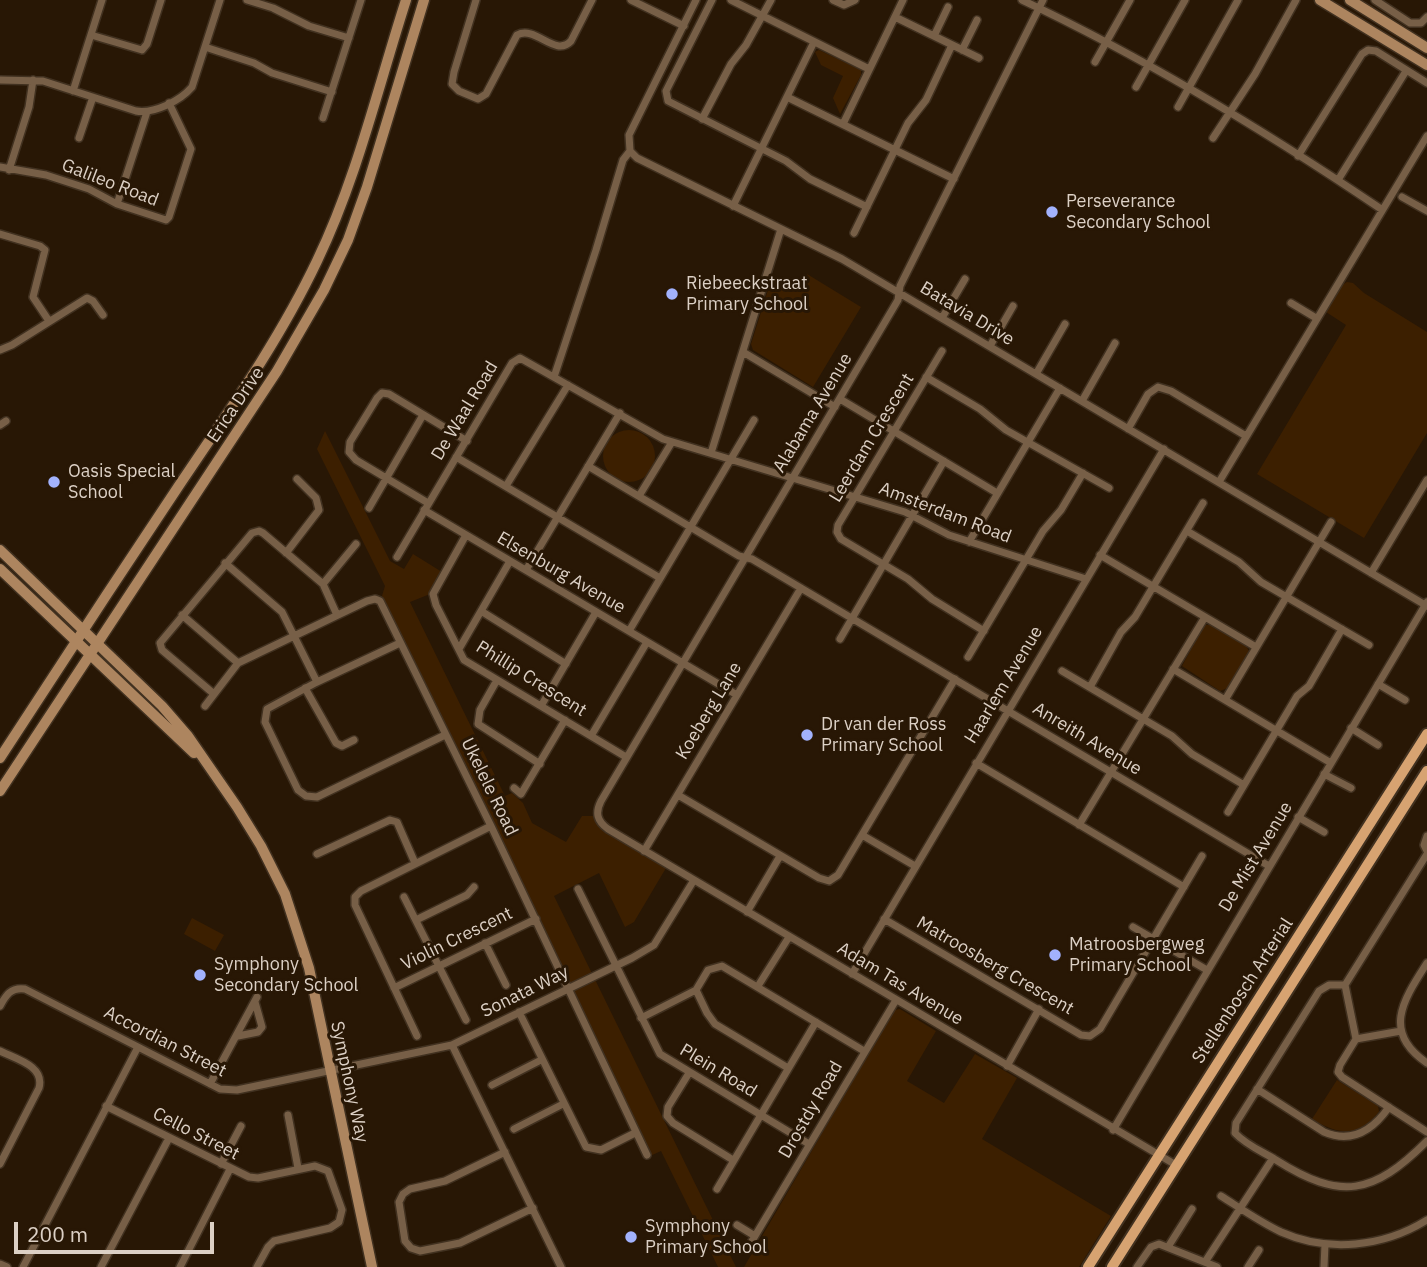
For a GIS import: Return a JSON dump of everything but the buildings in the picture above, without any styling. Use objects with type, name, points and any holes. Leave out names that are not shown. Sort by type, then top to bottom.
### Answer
[{"type":"main road","name":"Erica Drive","points":[[0,758],[283,326],[304,288],[351,179],[406,0]]},
{"type":"main road","name":"Erica Drive","points":[[0,792],[277,371],[324,290],[348,240],[367,187],[424,0]]},
{"type":"main road","points":[[1320,0],[1427,65]]},
{"type":"main road","points":[[1350,0],[1427,48]]},
{"type":"main road","name":"Symphony Way","points":[[0,550],[162,706],[187,736],[261,846],[285,894],[309,968],[372,1267]]},
{"type":"main road","name":"Symphony Way","points":[[0,569],[203,761]]},
{"type":"main road","name":"Stellenbosch Arterial","points":[[1088,1267],[1427,734]]},
{"type":"main road","name":"Stellenbosch Arterial","points":[[1112,1267],[1427,771]]},
{"type":"street","points":[[73,91],[102,0]]},
{"type":"street","points":[[91,35],[142,50],[147,44],[161,0]]},
{"type":"street","points":[[0,80],[33,80],[147,112],[182,96],[192,87],[220,0]]},
{"type":"street","points":[[247,0],[273,8],[309,26],[349,38]]},
{"type":"street","points":[[323,118],[361,0]]},
{"type":"street","points":[[476,0],[452,84],[459,91],[478,99],[486,94],[517,35],[529,33],[559,47],[566,46],[592,0]]},
{"type":"street","points":[[554,377],[623,160],[630,152],[629,135],[696,0]]},
{"type":"street","points":[[712,0],[666,91],[666,97],[673,105],[793,165],[810,179],[867,207]]},
{"type":"street","points":[[731,0],[869,69]]},
{"type":"street","points":[[702,119],[731,64],[746,45],[771,0]]},
{"type":"street","points":[[833,0],[844,5],[855,0]]},
{"type":"street","points":[[843,124],[903,0]]},
{"type":"street","points":[[1022,0],[1188,89],[1339,180],[1381,209]]},
{"type":"street","name":"Alabama Avenue","points":[[608,829],[601,824],[597,808],[898,300],[900,286],[1043,0]]},
{"type":"street","points":[[1095,62],[1130,0]]},
{"type":"street","points":[[1136,87],[1185,0]]},
{"type":"street","points":[[1178,107],[1238,0]]},
{"type":"street","points":[[1213,138],[1230,114],[1296,0]]},
{"type":"street","points":[[1375,0],[1410,23],[1421,23],[1427,17]]},
{"type":"street","points":[[637,1],[684,26]]},
{"type":"street","points":[[934,36],[948,7]]},
{"type":"street","points":[[895,17],[979,58]]},
{"type":"street","points":[[962,50],[977,20]]},
{"type":"street","points":[[733,206],[814,42]]},
{"type":"street","points":[[854,233],[912,117],[926,100],[952,45]]},
{"type":"street","points":[[205,47],[254,63],[272,74],[332,92]]},
{"type":"street","points":[[1298,156],[1362,54],[1368,50],[1376,51],[1427,83]]},
{"type":"street","points":[[1339,180],[1406,71]]},
{"type":"street","points":[[9,170],[29,107],[33,80]]},
{"type":"street","points":[[79,138],[93,97]]},
{"type":"street","points":[[788,97],[954,179]]},
{"type":"street","name":"Galileo Road","points":[[0,167],[46,175],[89,189],[117,204],[163,219],[169,217],[191,149],[169,103]]},
{"type":"street","points":[[117,204],[147,112]]},
{"type":"street","points":[[1219,482],[1427,136]]},
{"type":"street","name":"Batavia Drive","points":[[630,152],[637,158],[842,259],[1426,604]]},
{"type":"street","points":[[1402,197],[1427,211]]},
{"type":"street","points":[[711,453],[781,229]]},
{"type":"street","points":[[0,234],[45,250],[33,297],[49,321]]},
{"type":"street","points":[[942,318],[965,279]]},
{"type":"street","points":[[0,350],[87,298],[93,300],[103,315]]},
{"type":"street","points":[[1291,303],[1316,318]]},
{"type":"street","points":[[990,346],[1013,306]]},
{"type":"street","points":[[1036,374],[1065,324]]},
{"type":"street","points":[[1082,401],[1115,343]]},
{"type":"street","name":"Leerdam Crescent","points":[[942,351],[838,524],[837,534],[984,631]]},
{"type":"street","points":[[743,352],[835,407]]},
{"type":"street","name":"De Waal Road","points":[[397,557],[515,360],[525,360],[620,413],[656,437],[711,453]]},
{"type":"street","points":[[926,377],[980,409],[997,424],[1109,488]]},
{"type":"street","points":[[506,486],[568,385]]},
{"type":"street","points":[[1128,429],[1149,394],[1158,387],[1171,391],[1246,436]]},
{"type":"street","points":[[969,542],[1060,388]]},
{"type":"street","name":"Elsenburg Avenue","points":[[423,415],[389,394],[380,394],[350,442],[349,452],[352,457],[387,478],[466,535],[737,695]]},
{"type":"street","points":[[839,399],[997,493]]},
{"type":"street","points":[[526,570],[620,413]]},
{"type":"street","points":[[369,508],[423,415],[467,441]]},
{"type":"street","points":[[629,631],[754,420]]},
{"type":"street","points":[[639,496],[672,442]]},
{"type":"street","name":"Haarlem Avenue","points":[[852,974],[1164,449]]},
{"type":"street","name":"Amsterdam Road","points":[[711,453],[913,515],[949,535],[1086,579]]},
{"type":"street","points":[[456,457],[660,578]]},
{"type":"street","points":[[840,639],[944,461]]},
{"type":"street","name":"Anreith Avenue","points":[[588,466],[739,556],[752,559],[1269,866]]},
{"type":"street","points":[[968,657],[1047,525],[1061,510],[1083,473]]},
{"type":"street","points":[[286,553],[319,510],[316,498],[297,478]]},
{"type":"street","points":[[1371,573],[1427,480]]},
{"type":"street","points":[[1090,687],[1121,632],[1135,617],[1203,503]]},
{"type":"street","points":[[1225,700],[1331,522]]},
{"type":"street","points":[[205,706],[239,663],[337,615],[323,584],[263,533],[255,531],[161,639],[160,646],[214,694]]},
{"type":"street","points":[[1187,531],[1239,562],[1255,578],[1369,645]]},
{"type":"street","name":"Phillip Crescent","points":[[466,535],[433,594],[464,660],[626,757]]},
{"type":"street","points":[[323,584],[356,544]]},
{"type":"street","points":[[1100,555],[1256,647]]},
{"type":"street","points":[[459,649],[510,561]]},
{"type":"street","points":[[225,563],[282,612],[317,682]]},
{"type":"street","name":"Koeberg Lane","points":[[645,851],[801,588]]},
{"type":"street","name":"Ukelele Road","points":[[337,615],[367,601],[379,600],[536,919],[647,1155]]},
{"type":"street","name":"De Mist Avenue","points":[[1114,1130],[1426,604]]},
{"type":"street","points":[[481,611],[566,663]]},
{"type":"street","points":[[541,706],[596,612]]},
{"type":"street","points":[[182,615],[239,663]]},
{"type":"street","points":[[1079,825],[1205,617]]},
{"type":"street","points":[[1228,812],[1297,696],[1311,682],[1342,629]]},
{"type":"street","points":[[591,736],[647,642]]},
{"type":"street","points":[[400,643],[270,706],[264,718],[298,790],[306,796],[317,797],[445,734]]},
{"type":"street","points":[[1174,669],[1331,763]]},
{"type":"street","points":[[1062,671],[1171,736],[1192,754],[1244,785]]},
{"type":"street","points":[[678,795],[818,878],[829,881],[838,875],[955,679]]},
{"type":"street","points":[[497,680],[480,710],[478,724],[540,764]]},
{"type":"street","points":[[1378,684],[1405,700]]},
{"type":"street","points":[[305,688],[336,743],[342,746],[354,740]]},
{"type":"street","points":[[514,788],[521,794],[565,720]]},
{"type":"street","points":[[1351,729],[1378,745]]},
{"type":"street","points":[[976,764],[1184,887]]},
{"type":"street","points":[[1324,774],[1350,788]]},
{"type":"street","points":[[1298,817],[1324,832]]},
{"type":"street","points":[[317,853],[390,820],[397,822],[415,863]]},
{"type":"street","name":"Violin Crescent","points":[[491,827],[360,891],[355,897],[355,905],[394,988],[536,919]]},
{"type":"street","name":"Adam Tas Avenue","points":[[608,829],[1176,1165]]},
{"type":"street","points":[[862,835],[915,866]]},
{"type":"street","points":[[1427,836],[1424,845],[1427,853],[1345,985],[1356,1039],[1338,1067],[1339,1074],[1427,1132]]},
{"type":"street","points":[[747,912],[780,856]]},
{"type":"street","name":"Matroosberg Crescent","points":[[884,919],[1081,1035],[1093,1034],[1100,1029],[1202,856]]},
{"type":"street","name":"Sonata Way","points":[[330,1071],[452,1045],[654,946],[694,880]]},
{"type":"street","points":[[416,920],[467,895],[474,887]]},
{"type":"street","name":"Plein Road","points":[[578,889],[660,1054],[809,1144]]},
{"type":"street","points":[[404,897],[466,1020]]},
{"type":"street","points":[[1133,927],[1207,970]]},
{"type":"street","points":[[758,986],[789,937]]},
{"type":"street","points":[[485,943],[506,985]]},
{"type":"street","points":[[1427,963],[1402,1005],[1401,1031],[1411,1050],[1427,1063]]},
{"type":"street","points":[[641,1018],[696,990],[708,970],[716,966],[727,967],[864,1051]]},
{"type":"street","points":[[1345,985],[1329,985],[1319,991],[1236,1124],[1235,1130],[1239,1138],[1316,1183],[1351,1187],[1369,1184],[1385,1177],[1401,1167],[1427,1142]]},
{"type":"street","points":[[394,988],[417,1037]]},
{"type":"street","name":"Accordian Street","points":[[0,1006],[9,992],[24,989],[211,1084],[233,1091],[330,1071]]},
{"type":"street","points":[[696,990],[715,1024],[788,1068]]},
{"type":"street","points":[[211,1084],[256,999],[262,1027],[258,1032],[237,1036]]},
{"type":"street","name":"Drostdy Road","points":[[749,1246],[896,1000]]},
{"type":"street","points":[[1007,1066],[1039,1009]]},
{"type":"street","points":[[519,1013],[586,1147],[601,1150],[635,1133]]},
{"type":"street","points":[[717,1189],[816,1022]]},
{"type":"street","points":[[1356,1039],[1401,1031]]},
{"type":"street","points":[[452,1045],[533,1209],[558,1266]]},
{"type":"street","points":[[23,1267],[138,1046]]},
{"type":"street","points":[[0,1051],[36,1069],[41,1077],[39,1088],[0,1164]]},
{"type":"street","points":[[492,1085],[541,1060]]},
{"type":"street","points":[[689,1073],[668,1107],[667,1116],[673,1123],[733,1160]]},
{"type":"street","points":[[1257,1089],[1324,1132],[1335,1136],[1353,1136],[1364,1132],[1378,1121],[1389,1107]]},
{"type":"street","points":[[514,1129],[563,1104]]},
{"type":"street","name":"Cello Street","points":[[106,1106],[230,1169],[254,1178],[315,1166],[328,1171],[342,1210],[339,1222],[330,1228],[274,1241],[257,1267]]},
{"type":"street","points":[[288,1115],[298,1168]]},
{"type":"street","points":[[221,1164],[241,1126]]},
{"type":"street","points":[[102,1267],[169,1138]]},
{"type":"street","points":[[505,1152],[445,1181],[410,1189],[403,1194],[399,1202],[405,1241],[411,1248],[420,1251],[460,1243],[533,1209]]},
{"type":"street","points":[[1205,1262],[1273,1158]]},
{"type":"street","points":[[180,1267],[230,1169]]},
{"type":"street","points":[[1221,1196],[1291,1236],[1325,1244],[1358,1244],[1380,1240],[1427,1220]]},
{"type":"street","points":[[1168,1247],[1192,1209]]},
{"type":"street","points":[[737,1225],[755,1236]]},
{"type":"street","points":[[1137,1267],[1151,1247],[1159,1244],[1217,1267]]},
{"type":"street","points":[[1324,1267],[1325,1244]]},
{"type":"street","points":[[1248,1267],[1259,1250]]},
{"type":"street","points":[[0,1264],[6,1267]]},
{"type":"shaded area","points":[[819,50],[861,70],[861,75],[840,114],[833,98],[843,76],[821,65],[815,52]]},
{"type":"shaded area","points":[[773,274],[774,279],[796,292],[807,274],[861,307],[813,387],[753,350],[751,344]]},
{"type":"shaded area","points":[[1353,283],[1364,293],[1427,332],[1427,433],[1364,538],[1257,474],[1346,325],[1326,312],[1342,285]]},
{"type":"shaded area","points":[[629,430],[639,432],[647,438],[653,446],[653,466],[647,474],[639,480],[629,482],[619,480],[611,474],[605,466],[603,456],[605,446],[611,438],[619,432]]},
{"type":"shaded area","points":[[325,431],[390,561],[404,569],[413,554],[442,572],[430,594],[410,602],[505,796],[512,793],[523,803],[532,823],[566,842],[582,816],[593,816],[603,831],[666,868],[634,922],[625,927],[599,873],[554,896],[736,1267],[718,1267],[661,1151],[650,1156],[573,995],[569,979],[382,596],[385,586],[317,449]]},
{"type":"shaded area","points":[[1206,625],[1211,625],[1246,646],[1249,651],[1228,688],[1220,691],[1182,666]]},
{"type":"shaded area","points":[[192,918],[224,935],[215,951],[184,934]]},
{"type":"shaded area","points":[[900,1009],[936,1031],[907,1081],[944,1103],[975,1054],[1017,1078],[982,1139],[1111,1216],[1079,1267],[744,1267],[894,1010]]},
{"type":"shaded area","points":[[1337,1080],[1378,1106],[1379,1112],[1355,1130],[1339,1131],[1312,1119]]},
{"type":"place","name":"Perseverance Secondary School","points":[[1052,212]]},
{"type":"place","name":"Riebeeckstraat Primary School","points":[[672,294]]},
{"type":"place","name":"Oasis Special School","points":[[54,482]]},
{"type":"place","name":"Dr van der Ross Primary School","points":[[807,735]]},
{"type":"place","name":"Matroosbergweg Primary School","points":[[1055,955]]},
{"type":"place","name":"Symphony Secondary School","points":[[200,975]]},
{"type":"place","name":"Symphony Primary School","points":[[631,1237]]}]
